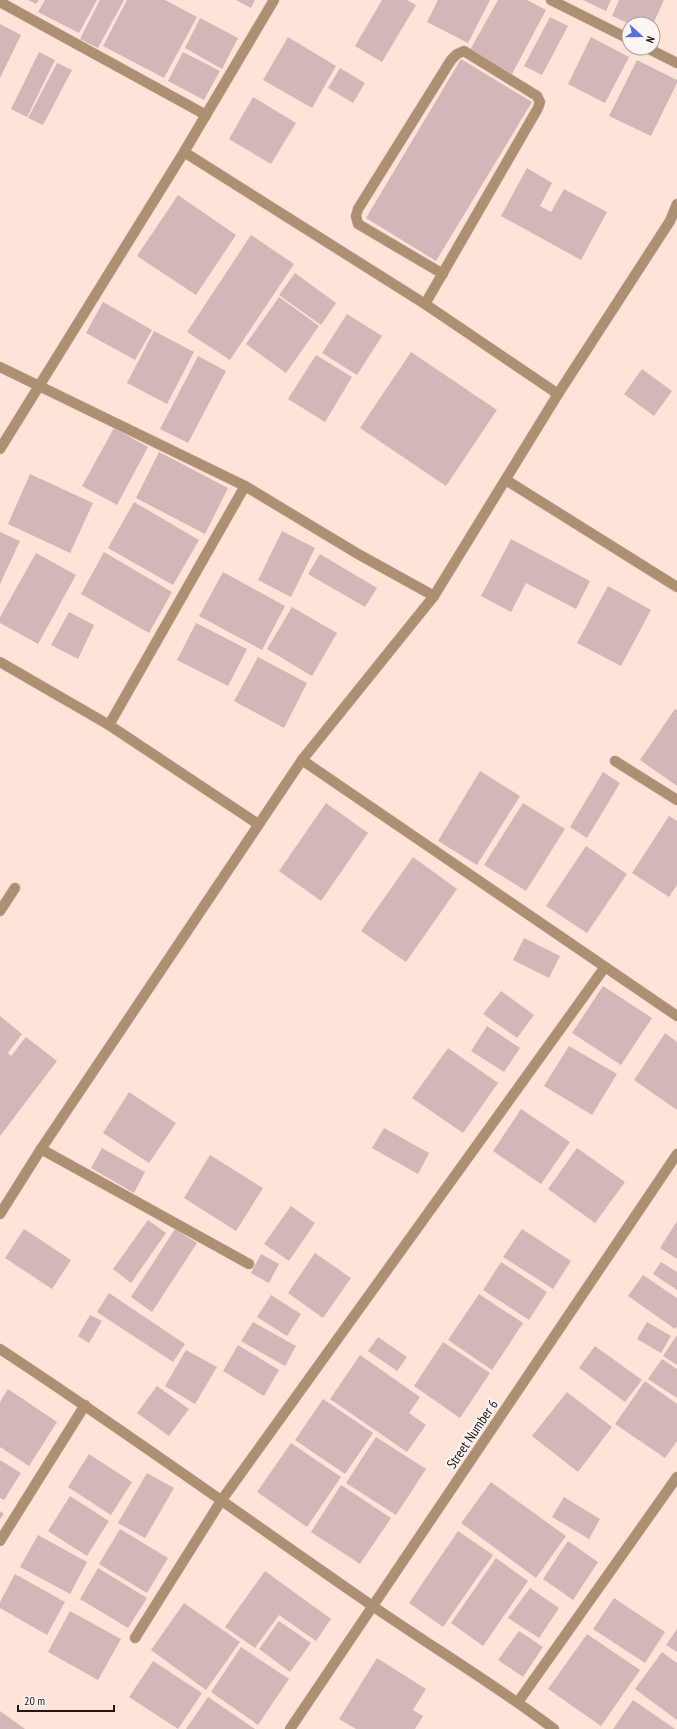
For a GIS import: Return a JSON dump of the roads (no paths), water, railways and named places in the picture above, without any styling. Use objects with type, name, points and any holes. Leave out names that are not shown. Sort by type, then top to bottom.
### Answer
[{"type":"street","points":[[0,449],[184,152],[274,0]]},
{"type":"street","points":[[551,0],[621,35]]},
{"type":"street","points":[[0,2],[206,115]]},
{"type":"street","points":[[425,304],[443,274],[538,108],[540,102],[537,96],[464,51],[457,54],[451,60],[358,209],[356,216],[358,224],[443,274]]},
{"type":"street","points":[[661,55],[677,63]]},
{"type":"street","points":[[184,152],[425,304],[558,394]]},
{"type":"street","points":[[0,1214],[41,1149],[302,760],[434,596],[558,394],[673,224],[677,204]]},
{"type":"street","points":[[0,367],[245,486],[358,554],[434,596]]},
{"type":"street","points":[[506,480],[677,587]]},
{"type":"street","points":[[109,725],[245,486]]},
{"type":"street","points":[[0,662],[109,725],[258,824]]},
{"type":"street","points":[[302,760],[677,1016]]},
{"type":"street","points":[[615,761],[677,800]]},
{"type":"street","points":[[0,911],[15,888]]},
{"type":"street","points":[[135,1638],[221,1501],[605,967]]},
{"type":"street","points":[[41,1149],[249,1264]]},
{"type":"street","name":"Street Number 6","points":[[290,1729],[677,1154]]},
{"type":"street","points":[[0,1349],[85,1405],[373,1606],[518,1702],[554,1729]]},
{"type":"street","points":[[0,1541],[85,1405]]},
{"type":"street","points":[[518,1702],[677,1477]]}]
